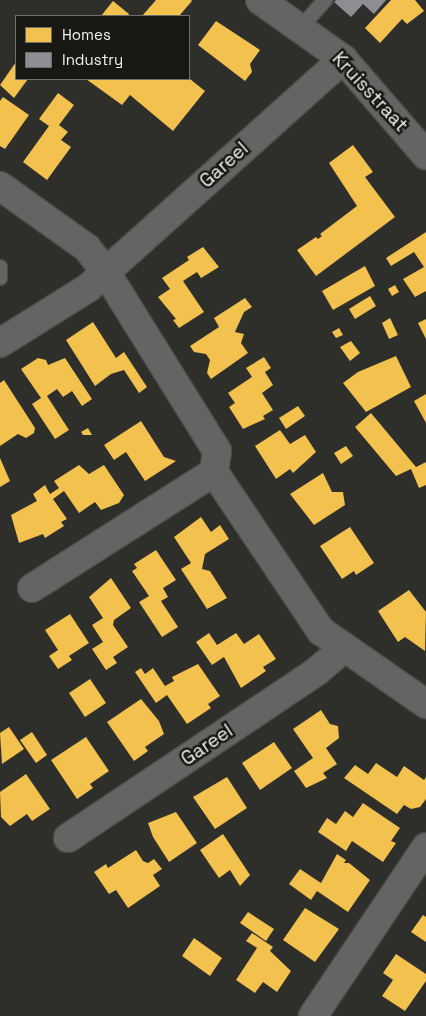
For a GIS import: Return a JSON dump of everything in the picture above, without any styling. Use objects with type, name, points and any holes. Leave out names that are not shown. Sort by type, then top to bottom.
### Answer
[{"type":"street","name":"Kruisstraat","points":[[260,0],[343,59],[426,154]]},
{"type":"street","name":"Gareel","points":[[0,342],[88,288],[104,271],[343,59]]},
{"type":"street","points":[[0,186],[87,248],[104,271],[217,451],[214,472],[321,631],[426,704]]},
{"type":"street","points":[[32,588],[214,472]]},
{"type":"street","name":"Gareel","points":[[68,838],[317,671],[344,648]]},
{"type":"street","points":[[313,1016],[426,847]]},
{"type":"lane","points":[[300,28],[325,0]]},
{"type":"lane","points":[[0,267],[0,278]]},
{"type":"building: Homes","points":[[156,0],[192,1],[180,15],[143,15]]},
{"type":"building: Homes","points":[[391,0],[415,0],[424,11],[407,24],[402,19],[380,43],[365,28]]},
{"type":"building: Homes","points":[[113,1],[129,14],[128,15],[102,15]]},
{"type":"building: Homes","points":[[216,21],[260,50],[250,64],[252,72],[245,81],[198,45]]},
{"type":"building: Homes","points":[[15,63],[15,80],[27,80],[14,98],[0,85]]},
{"type":"building: Homes","points":[[190,79],[205,91],[173,131],[130,95],[122,105],[87,80]]},
{"type":"building: Homes","points":[[58,93],[74,105],[59,125],[68,132],[61,140],[71,147],[47,180],[23,162],[49,126],[39,119]]},
{"type":"building: Homes","points":[[3,97],[29,115],[5,149],[0,146],[0,101]]},
{"type":"building: Homes","points":[[353,145],[373,172],[365,177],[395,217],[316,276],[297,250],[316,237],[318,239],[322,236],[320,234],[357,206],[329,163]]},
{"type":"building: Homes","points":[[426,232],[426,291],[415,297],[403,279],[424,267],[414,252],[391,266],[386,258]]},
{"type":"building: Homes","points":[[203,247],[219,267],[201,278],[197,272],[183,281],[204,312],[179,328],[173,320],[176,319],[158,297],[170,289],[162,278],[189,260],[187,257]]},
{"type":"building: Homes","points":[[365,266],[375,286],[333,310],[322,291]]},
{"type":"building: Homes","points":[[395,285],[399,292],[392,296],[388,289]]},
{"type":"building: Homes","points":[[370,296],[376,306],[355,319],[349,309]]},
{"type":"building: Homes","points":[[245,298],[252,307],[244,312],[235,332],[244,334],[241,343],[248,353],[211,379],[207,373],[210,360],[206,354],[194,352],[190,346],[219,327],[214,318]]},
{"type":"building: Homes","points":[[390,318],[398,335],[389,339],[382,323]]},
{"type":"building: Homes","points":[[426,319],[426,339],[418,323]]},
{"type":"building: Homes","points":[[93,322],[116,358],[124,352],[147,387],[139,393],[124,370],[111,374],[95,386],[66,340]]},
{"type":"building: Homes","points":[[339,328],[343,335],[336,338],[332,332]]},
{"type":"building: Homes","points":[[351,341],[360,353],[350,361],[340,347]]},
{"type":"building: Homes","points":[[396,356],[411,387],[366,412],[343,383],[358,372]]},
{"type":"building: Homes","points":[[264,357],[271,368],[265,372],[273,385],[262,393],[273,410],[263,416],[265,419],[243,429],[229,407],[235,403],[228,393],[252,377],[246,368]]},
{"type":"building: Homes","points":[[38,358],[46,360],[48,365],[65,358],[92,399],[82,406],[72,391],[63,397],[57,389],[47,396],[69,430],[55,439],[32,404],[41,398],[21,369]]},
{"type":"building: Homes","points":[[4,380],[35,428],[34,433],[26,438],[18,434],[0,446],[0,383]]},
{"type":"building: Homes","points":[[426,394],[426,423],[414,401]]},
{"type":"building: Homes","points":[[298,406],[305,416],[286,429],[279,418]]},
{"type":"building: Homes","points":[[371,413],[416,467],[426,462],[426,485],[419,488],[411,469],[396,476],[355,427]]},
{"type":"building: Homes","points":[[141,421],[164,457],[176,461],[145,481],[126,452],[114,460],[104,445]]},
{"type":"building: Homes","points":[[88,428],[92,435],[83,435],[81,432]]},
{"type":"building: Homes","points":[[280,430],[290,444],[305,435],[316,452],[293,473],[290,469],[276,479],[255,446]]},
{"type":"building: Homes","points":[[346,446],[353,456],[341,464],[334,453]]},
{"type":"building: Homes","points":[[0,458],[10,481],[0,487]]},
{"type":"building: Homes","points":[[79,465],[89,474],[104,465],[124,495],[119,503],[101,510],[95,502],[79,513],[64,491],[53,499],[67,519],[61,522],[64,526],[45,538],[43,534],[19,543],[11,515],[37,501],[33,494],[45,485],[50,494],[59,488],[54,481]]},
{"type":"building: Homes","points":[[323,473],[332,492],[343,492],[345,505],[314,525],[290,494]]},
{"type":"building: Homes","points":[[201,517],[211,532],[220,525],[229,539],[205,554],[202,569],[210,571],[227,598],[207,609],[181,569],[191,563],[174,537]]},
{"type":"building: Homes","points":[[350,527],[374,563],[356,575],[354,571],[342,579],[320,546]]},
{"type":"building: Homes","points":[[156,550],[176,580],[163,588],[168,597],[161,601],[178,627],[162,637],[139,602],[149,596],[132,571],[137,568],[134,564]]},
{"type":"building: Homes","points":[[111,578],[131,608],[114,620],[113,625],[128,647],[113,657],[117,663],[106,670],[92,649],[103,642],[92,625],[103,618],[89,597]]},
{"type":"building: Homes","points":[[409,590],[426,612],[425,651],[405,637],[398,642],[378,611]]},
{"type":"building: Homes","points":[[70,614],[89,643],[69,656],[72,660],[58,669],[49,656],[58,650],[45,630]]},
{"type":"building: Homes","points":[[209,633],[217,645],[236,633],[244,644],[259,634],[276,659],[263,667],[266,671],[241,688],[224,657],[212,665],[196,642]]},
{"type":"building: Homes","points":[[198,664],[220,696],[208,704],[211,708],[187,724],[167,695],[156,703],[135,672],[141,668],[145,674],[153,668],[165,686],[174,681],[172,677]]},
{"type":"building: Homes","points":[[90,679],[106,703],[85,717],[69,693]]},
{"type":"building: Homes","points":[[141,699],[159,721],[164,734],[145,747],[148,751],[134,761],[107,722]]},
{"type":"building: Homes","points":[[321,710],[330,724],[338,726],[339,738],[326,748],[337,764],[323,773],[327,778],[306,788],[294,771],[313,758],[293,729]]},
{"type":"building: Homes","points":[[9,727],[24,749],[2,764],[0,733]]},
{"type":"building: Homes","points":[[32,732],[47,755],[36,763],[20,740]]},
{"type":"building: Homes","points":[[86,737],[109,771],[90,784],[93,788],[77,799],[51,760]]},
{"type":"building: Homes","points":[[274,742],[292,768],[260,790],[242,763]]},
{"type":"building: Homes","points":[[376,763],[397,777],[404,766],[424,780],[426,777],[426,799],[420,807],[411,809],[404,805],[397,814],[344,778],[355,765],[368,774]]},
{"type":"building: Homes","points":[[26,774],[50,809],[32,821],[27,814],[10,826],[1,817],[0,792]]},
{"type":"building: Homes","points":[[227,777],[247,808],[215,829],[193,797]]},
{"type":"building: Homes","points":[[363,803],[400,828],[391,841],[396,843],[383,862],[352,841],[346,851],[318,832],[327,818],[336,824],[345,811],[353,817]]},
{"type":"building: Homes","points":[[176,812],[197,843],[169,862],[153,837],[148,823]]},
{"type":"building: Homes","points":[[223,834],[250,875],[240,886],[230,870],[219,878],[200,850]]},
{"type":"building: Homes","points":[[136,850],[143,861],[148,863],[154,859],[162,869],[153,875],[160,886],[128,908],[116,890],[109,894],[94,872],[106,864],[108,868]]},
{"type":"building: Homes","points":[[337,854],[346,860],[344,863],[349,863],[370,880],[348,912],[317,891],[311,900],[289,884],[300,869],[321,883]]},
{"type":"building: Homes","points":[[305,908],[339,929],[315,962],[283,940]]},
{"type":"building: Homes","points":[[248,912],[274,929],[266,941],[240,923]]},
{"type":"building: Homes","points":[[423,915],[426,917],[426,942],[411,932]]},
{"type":"building: Homes","points":[[252,933],[273,947],[270,951],[291,971],[277,992],[263,982],[255,993],[236,980],[257,948],[246,941]]},
{"type":"building: Homes","points":[[194,938],[222,958],[210,976],[182,956]]},
{"type":"building: Homes","points":[[396,954],[426,974],[426,981],[405,1011],[382,996],[393,980],[383,973]]},
{"type":"building: Industry","points":[[336,0],[386,0],[374,14],[363,4],[351,17],[334,2]]}]
